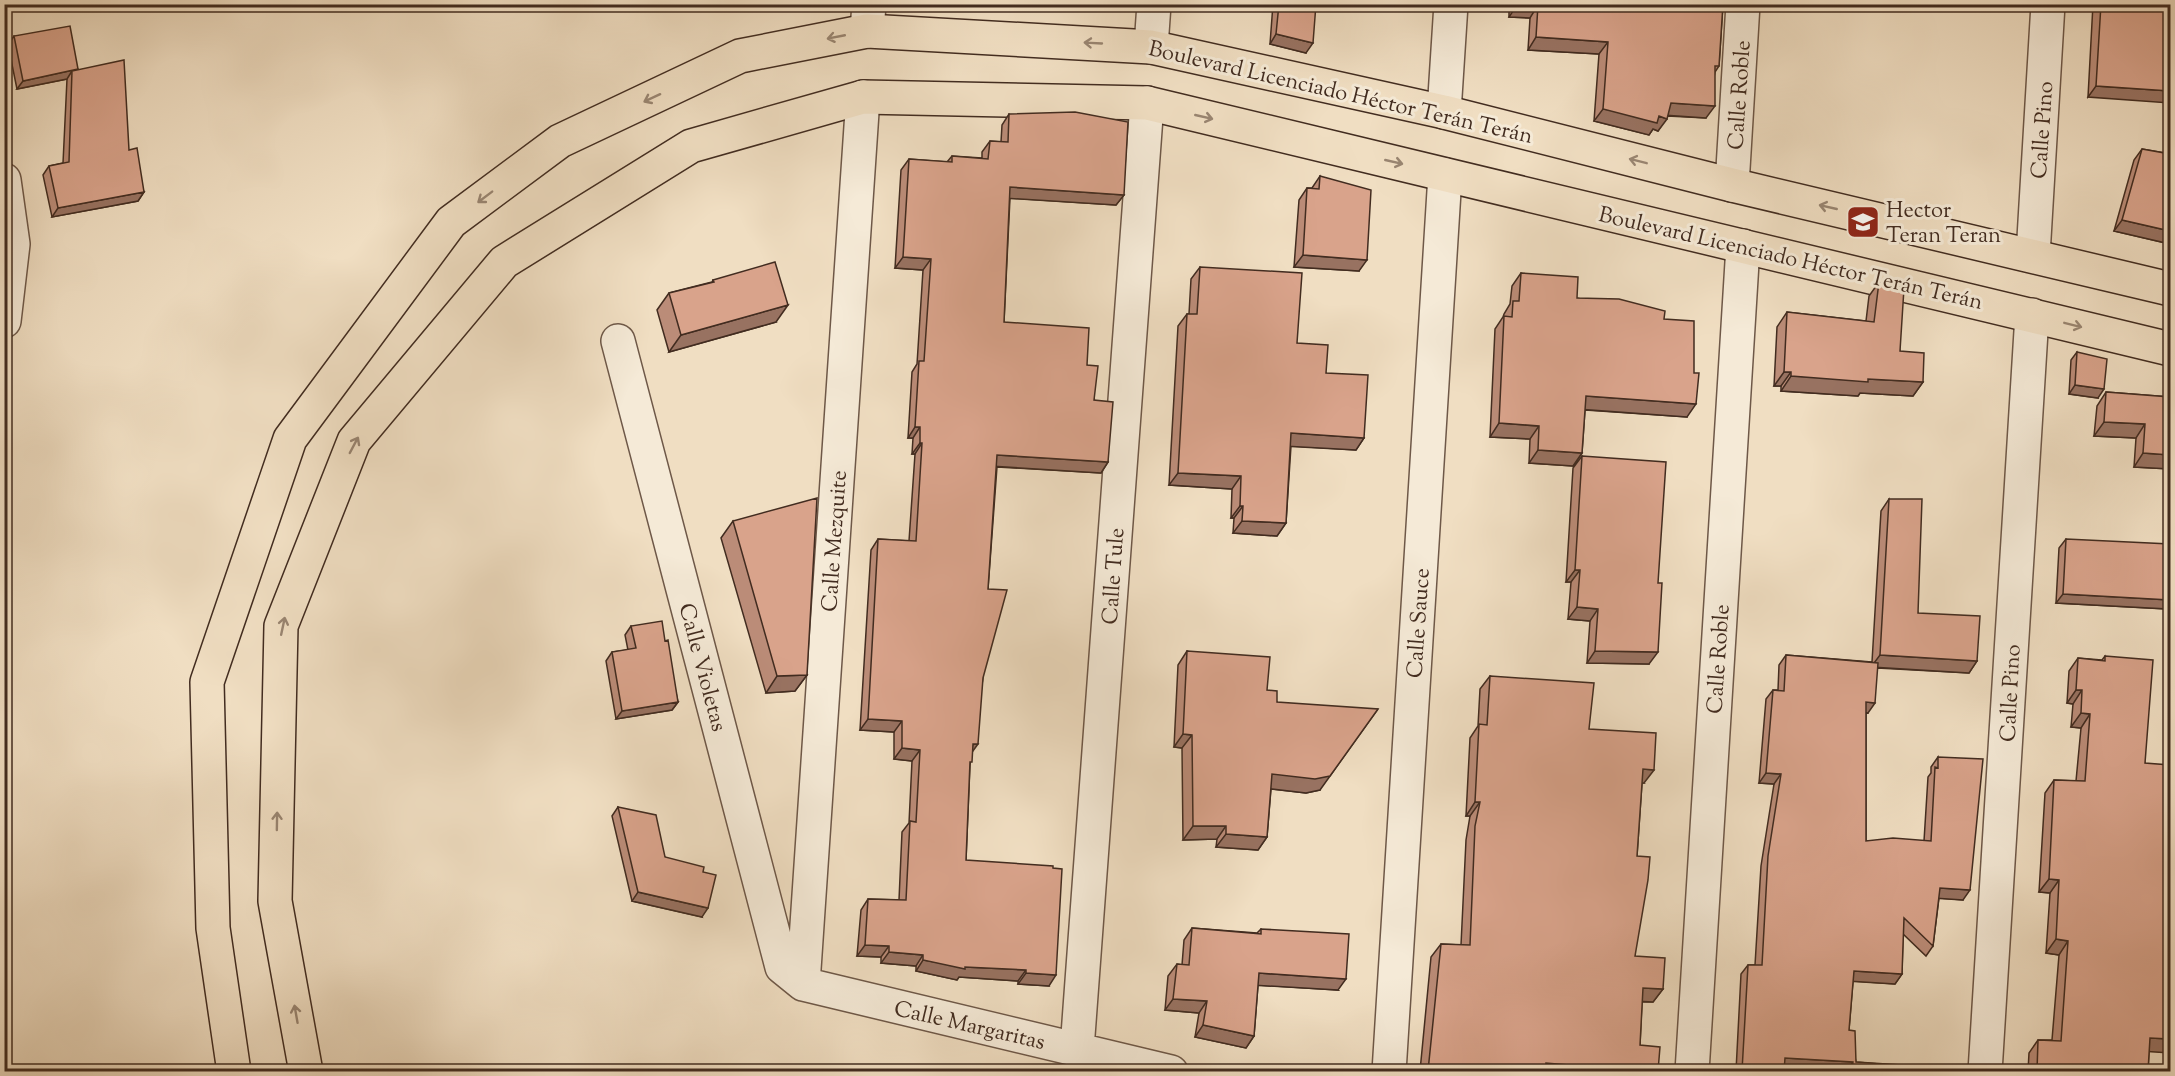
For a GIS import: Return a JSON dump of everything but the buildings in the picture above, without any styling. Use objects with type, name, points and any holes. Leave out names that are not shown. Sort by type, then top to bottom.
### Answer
[{"type":"main road","name":"Boulevard Licenciado Héctor Terán Terán","points":[[234,1071],[213,928],[207,682],[290,439],[451,222],[560,141],[740,56],[868,18],[1151,47],[1444,112],[2170,289]]},
{"type":"main road","name":"Boulevard Licenciado Héctor Terán Terán","points":[[306,1071],[275,901],[281,626],[354,441],[504,262],[691,146],[863,97],[1147,103],[2170,350]]},
{"type":"street","points":[[1151,47],[1154,4]]},
{"type":"street","points":[[1444,112],[1451,4]]},
{"type":"street","name":"Calle Roble","points":[[1732,184],[1743,4]]},
{"type":"street","name":"Calle Pino","points":[[2033,255],[2048,4]]},
{"type":"street","name":"Calle Mezquite","points":[[803,984],[863,97]]},
{"type":"street","name":"Calle Tule","points":[[1077,1049],[1147,103]]},
{"type":"street","name":"Calle Sauce","points":[[1389,1071],[1445,175]]},
{"type":"street","points":[[4,180],[13,244],[4,321]]},
{"type":"street","name":"Calle Roble","points":[[1692,1071],[1743,246]]},
{"type":"street","name":"Calle Pino","points":[[1986,1071],[2032,315]]},
{"type":"street","name":"Calle Violetas","points":[[618,341],[782,967],[803,984]]},
{"type":"street","name":"Calle Margaritas","points":[[803,984],[1171,1071]]},
{"type":"place","name":"Hector Teran Teran","points":[[1863,222]]}]
